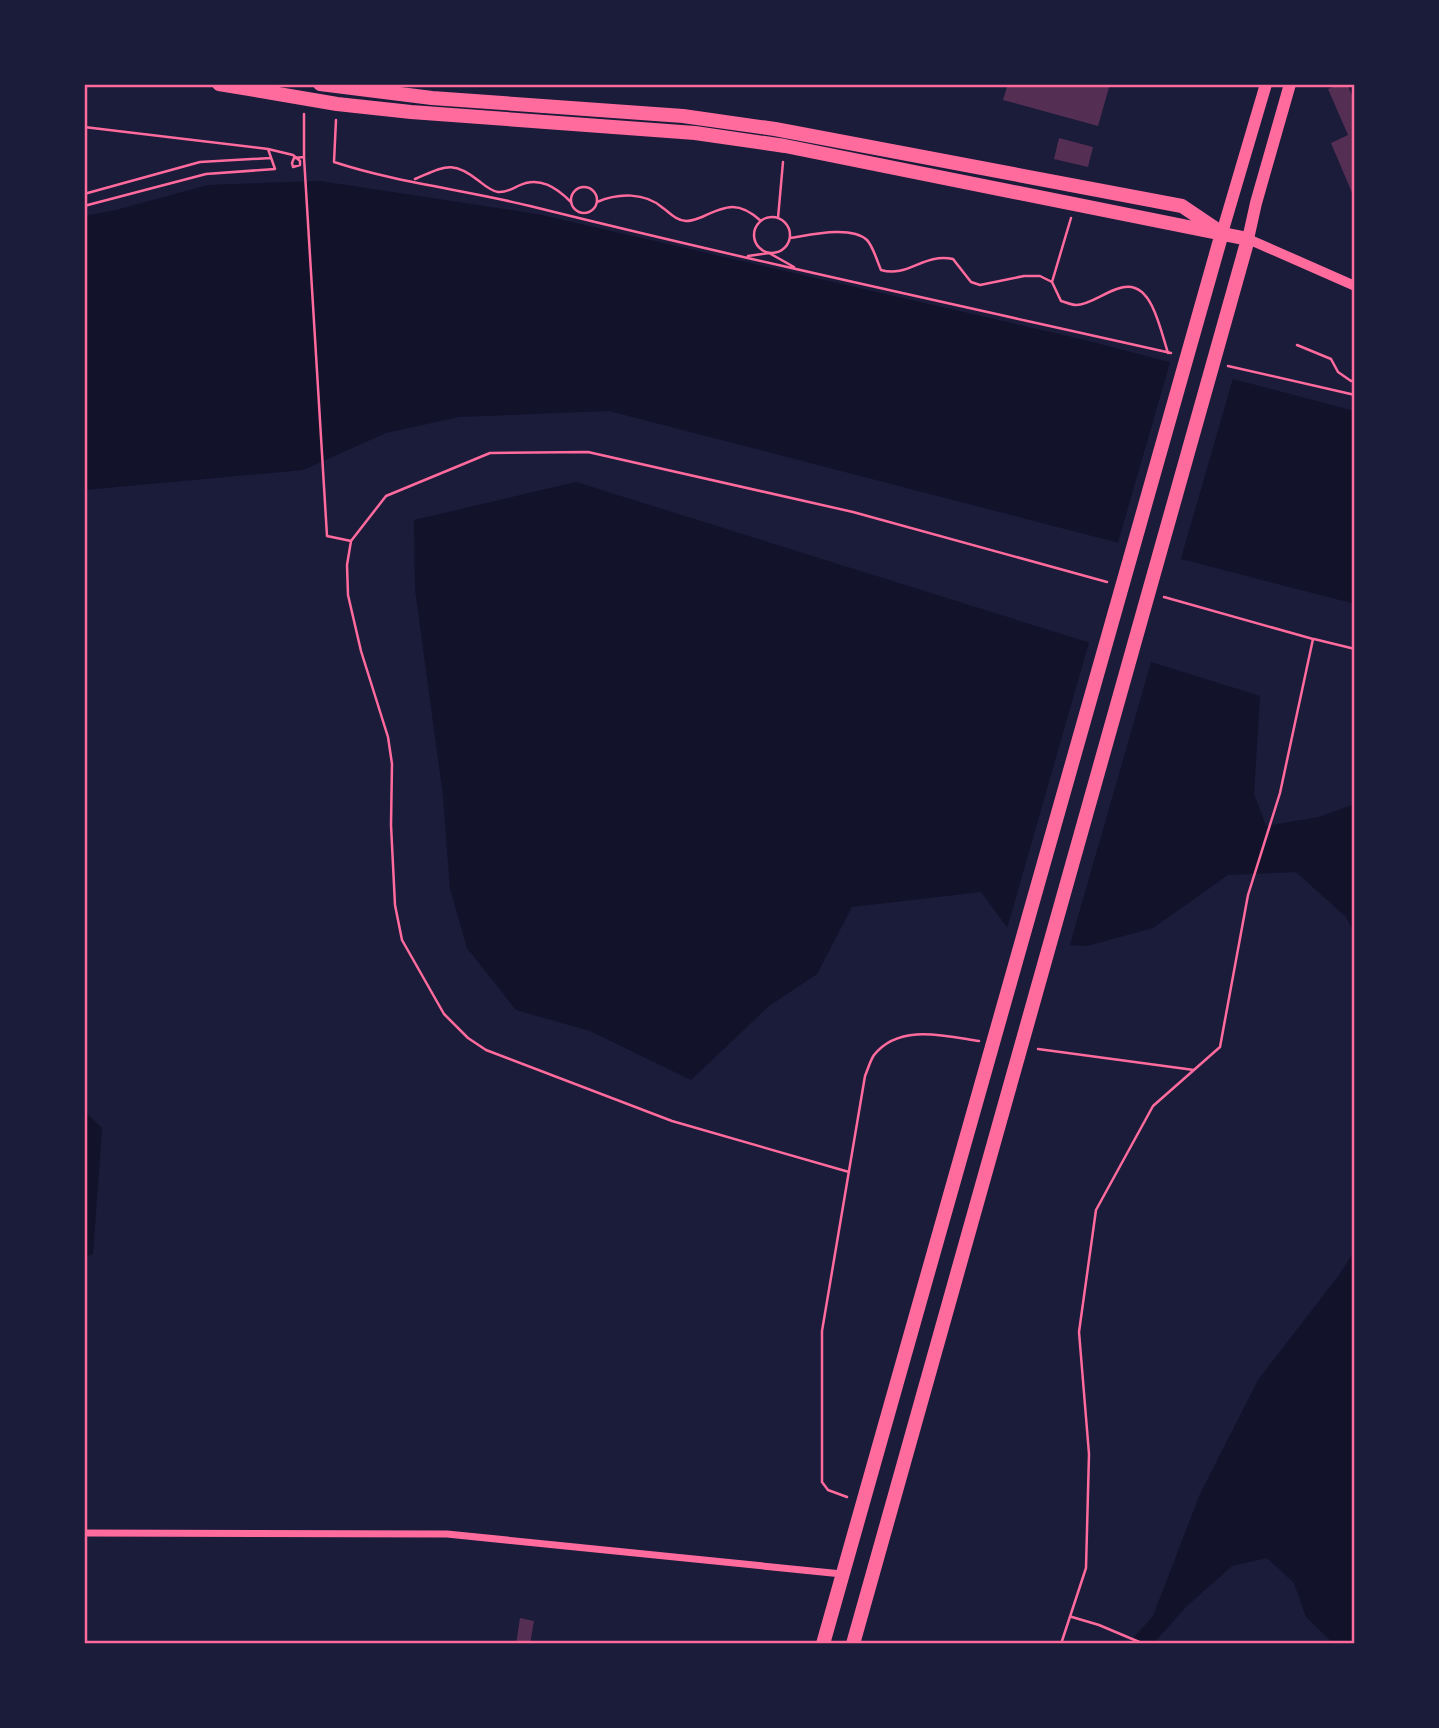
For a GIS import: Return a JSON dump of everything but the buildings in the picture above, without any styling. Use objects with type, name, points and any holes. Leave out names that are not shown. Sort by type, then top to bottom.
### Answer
[{"type":"highway","points":[[219,84],[337,104],[695,133],[785,146],[1248,239],[853,1644]]},
{"type":"highway","points":[[320,84],[432,98],[683,116],[775,129],[1182,206],[1222,233]]},
{"type":"highway","points":[[823,1644],[1222,233]]},
{"type":"main road","points":[[1222,233],[1266,84]]},
{"type":"main road","points":[[1248,239],[1290,84]]},
{"type":"street","points":[[1248,239],[1355,286]]},
{"type":"street","points":[[84,1533],[447,1534],[843,1574]]},
{"type":"path","points":[[304,99],[304,157],[327,536],[351,541]]},
{"type":"path","points":[[337,104],[334,162],[360,170],[493,197],[743,257],[1182,356]]},
{"type":"path","points":[[84,127],[268,149],[293,155],[300,161],[297,168],[293,167],[294,158],[304,157]]},
{"type":"path","points":[[778,218],[785,146]]},
{"type":"path","points":[[84,206],[206,174],[275,169],[268,149]]},
{"type":"path","points":[[84,194],[200,162],[271,158]]},
{"type":"path","points":[[412,181],[449,165],[460,167],[485,186],[498,192],[508,191],[524,183],[538,182],[556,188],[575,209],[583,212],[592,210],[597,202],[613,195],[630,195],[653,201],[671,217],[684,221],[692,221],[732,206],[748,209],[761,221]]},
{"type":"path","points":[[571,202],[572,193],[582,187],[594,191],[597,202]]},
{"type":"path","points":[[493,197],[498,192]]},
{"type":"path","points":[[1075,203],[1052,282],[1060,301],[1077,306],[1114,289],[1130,286],[1142,292],[1152,304],[1168,353]]},
{"type":"path","points":[[743,257],[769,253],[775,253],[785,248],[790,238],[788,226],[778,218],[766,218],[754,231],[758,248],[769,253],[797,269]]},
{"type":"path","points":[[790,238],[839,232],[858,234],[869,241],[881,270],[894,274],[922,261],[940,257],[953,260],[971,282],[980,285],[1024,276],[1040,276],[1052,282]]},
{"type":"path","points":[[1297,345],[1331,359],[1338,372],[1351,381],[1355,380]]},
{"type":"path","points":[[1222,365],[1355,395]]},
{"type":"path","points":[[849,1172],[672,1121],[486,1050],[468,1038],[444,1014],[402,940],[395,905],[391,825],[392,764],[388,737],[361,650],[348,595],[347,565],[351,541],[386,496],[490,453],[588,452],[853,512],[1116,584]]},
{"type":"path","points":[[1155,595],[1355,649]]},
{"type":"path","points":[[1061,1644],[1086,1568],[1089,1454],[1079,1332],[1096,1210],[1153,1106],[1220,1047],[1248,895],[1280,793],[1313,639]]},
{"type":"path","points":[[862,1502],[828,1490],[822,1482],[822,1331],[863,1088],[874,1055],[894,1040],[921,1033],[989,1042]]},
{"type":"path","points":[[1030,1048],[1194,1070]]},
{"type":"path","points":[[1070,1616],[1144,1644]]},
{"type":"shaded area","points":[[320,181],[537,214],[1085,340],[1355,411],[1355,604],[609,411],[459,417],[386,433],[303,470],[84,490],[84,216],[208,185]]},
{"type":"shaded area","points":[[576,482],[1260,696],[1254,794],[1266,826],[1319,817],[1355,804],[1355,935],[1346,917],[1296,872],[1228,875],[1153,928],[1087,946],[1018,942],[981,892],[852,907],[817,974],[769,1006],[691,1080],[590,1031],[516,1010],[467,948],[450,889],[443,796],[415,589],[414,520]]},
{"type":"shaded area","points":[[84,1111],[102,1128],[93,1254],[84,1257]]},
{"type":"shaded area","points":[[1355,1250],[1355,1644],[1334,1644],[1306,1617],[1294,1583],[1267,1558],[1232,1566],[1186,1607],[1153,1644],[1128,1644],[1153,1616],[1200,1494],[1258,1380],[1339,1275]]},
{"type":"pier","points":[[1171,359],[1234,375],[1180,562],[1117,546]]},
{"type":"pier","points":[[1090,639],[1152,659],[1069,948],[1016,945],[1006,932]]}]
